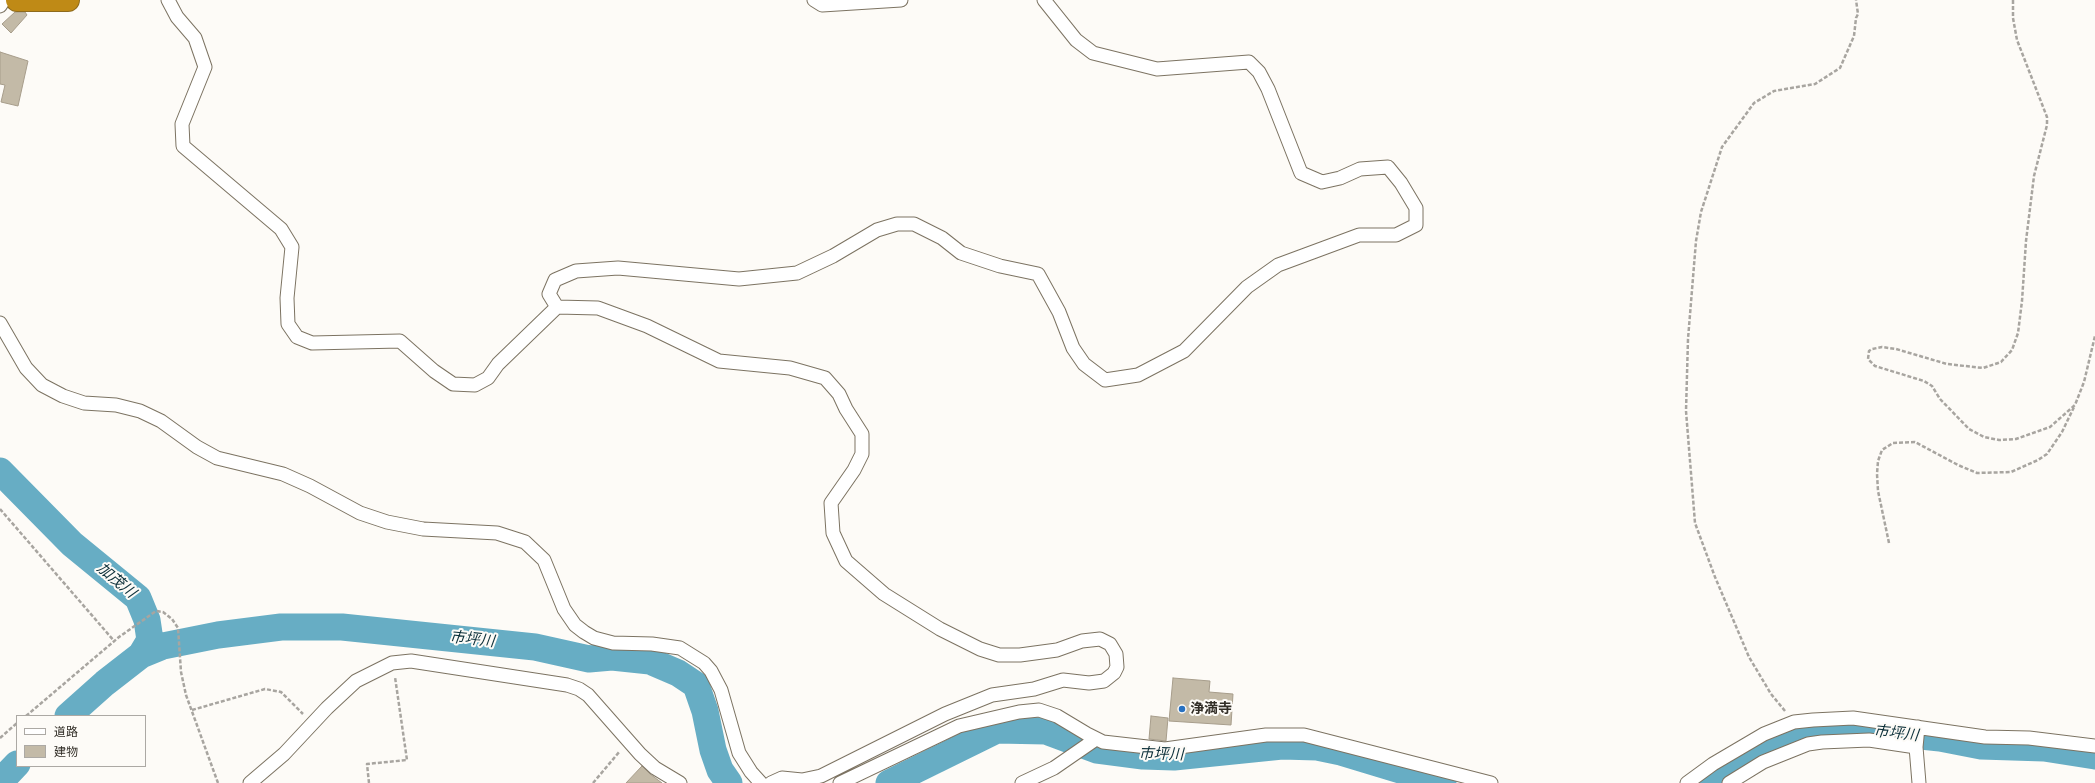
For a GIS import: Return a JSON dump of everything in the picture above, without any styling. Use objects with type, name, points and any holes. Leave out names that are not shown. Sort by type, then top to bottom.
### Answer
[{"type":"highway","points":[[17,0],[68,0]]},
{"type":"street","points":[[0,6],[4,0]]},
{"type":"street","points":[[168,0],[177,17],[194,38],[205,67],[182,124],[183,146],[265,214],[281,229],[292,247],[287,298],[288,324],[297,337],[312,343],[400,341],[434,371],[453,384],[475,385],[488,378],[498,364],[557,307],[598,308],[647,326],[719,361],[790,368],[825,378],[839,394],[846,409],[862,434],[862,454],[854,470],[831,503],[833,533],[846,561],[884,594],[940,629],[980,649],[999,655],[1020,655],[1057,650],[1082,641],[1100,639],[1110,644],[1116,654],[1117,667],[1114,673],[1104,681],[1089,683],[1063,680],[1034,689],[992,695],[945,714],[821,776],[802,780],[782,778],[771,783]]},
{"type":"street","points":[[814,0],[822,5],[901,0]]},
{"type":"street","points":[[557,307],[549,294],[555,280],[576,271],[618,268],[739,280],[797,273],[834,256],[877,230],[897,224],[914,224],[942,238],[961,253],[1000,266],[1038,274],[1059,312],[1073,348],[1084,364],[1105,380],[1138,375],[1184,351],[1246,287],[1278,265],[1359,235],[1396,235],[1416,225],[1416,208],[1401,183],[1388,167],[1360,169],[1340,178],[1322,182],[1301,173],[1268,90],[1259,72],[1249,62],[1157,69],[1093,53],[1076,40],[1044,0]]},
{"type":"street","points":[[0,323],[26,368],[42,385],[63,396],[84,403],[116,405],[140,411],[161,421],[197,447],[217,458],[283,474],[310,486],[360,513],[387,522],[423,529],[497,533],[525,542],[544,560],[564,609],[575,625],[584,632],[594,638],[613,643],[652,644],[680,648],[704,663],[711,671],[721,690],[739,753],[751,772],[761,783]]},
{"type":"street","points":[[250,783],[284,754],[312,723],[356,680],[392,663],[419,662],[567,685],[588,695],[628,741],[655,768],[680,783]]},
{"type":"street","points":[[840,783],[948,730],[970,723],[1019,712],[1039,710],[1058,716],[1096,739],[1165,749],[1266,735],[1304,735],[1491,783]]},
{"type":"street","points":[[1687,783],[1713,764],[1764,734],[1794,722],[1853,718],[1986,737],[2029,738],[2095,746]]},
{"type":"street","points":[[1918,727],[1916,747],[1918,783]]},
{"type":"street","points":[[1022,783],[1054,768],[1096,739]]},
{"type":"street","points":[[1729,783],[1763,762],[1808,744],[1838,740],[1869,740],[1916,747]]},
{"type":"path","points":[[1794,722],[1771,694],[1749,656],[1715,577],[1695,523],[1686,411],[1688,339],[1696,241],[1701,212],[1722,147],[1754,103],[1774,91],[1815,84],[1840,68],[1854,36],[1856,18],[1858,14],[1856,0]]},
{"type":"path","points":[[2013,0],[2013,18],[2018,40],[2047,117],[2047,125],[2034,176],[2026,241],[2022,301],[2018,333],[2012,350],[2001,362],[1983,368],[1947,364],[1896,349],[1872,349],[1869,351],[1868,359],[1874,366],[1924,381],[1932,386],[1940,399],[1969,429],[1984,437],[1999,440],[2016,439],[2033,434],[2050,427],[2075,405]]},
{"type":"path","points":[[1889,543],[1878,491],[1878,461],[1882,450],[1893,443],[1915,442],[1958,466],[1977,473],[2011,472],[2038,460],[2047,454],[2062,432],[2075,405],[2084,382],[2095,336]]},
{"type":"path","points":[[0,509],[115,642]]},
{"type":"path","points":[[27,715],[115,642],[119,637],[156,611],[162,612],[167,615],[178,628],[183,684],[218,783]]},
{"type":"path","points":[[369,783],[367,764],[407,760],[392,663]]},
{"type":"path","points":[[192,710],[243,694],[265,689],[276,690],[287,698],[312,723]]},
{"type":"path","points":[[0,738],[16,724]]},
{"type":"path","points":[[593,783],[628,741]]},
{"type":"building","points":[[15,12],[25,12],[27,15],[11,33],[2,24]]},
{"type":"building","points":[[0,52],[28,61],[18,106],[1,102],[5,85],[0,84]]},
{"type":"building","points":[[1173,678],[1210,681],[1209,692],[1233,694],[1231,725],[1169,721]]},
{"type":"building","points":[[1151,716],[1168,718],[1166,741],[1149,739]]},
{"type":"building","points":[[642,766],[650,774],[662,783],[626,783]]},
{"type":"waterway","name":"加茂川","points":[[0,471],[72,544],[138,598],[147,620],[150,640],[141,655],[105,683],[69,715]]},
{"type":"waterway","name":"市坪川","points":[[141,655],[163,646],[218,635],[281,627],[342,627],[535,647],[589,659],[612,657],[650,661],[678,673],[696,685],[705,711],[713,750],[720,770],[729,783]]},
{"type":"waterway","name":"市坪川","points":[[1709,783],[1789,735],[1844,728],[1940,738],[1981,746],[2044,748],[2095,756]]},
{"type":"waterway","name":"市坪川","points":[[889,783],[997,730],[1046,731],[1097,750],[1143,756],[1174,757],[1282,746],[1317,747],[1341,752],[1443,783]]},
{"type":"waterway","name":"加茂川","points":[[0,782],[16,765]]},
{"type":"place","name":"浄満寺","points":[[1182,709]]}]
